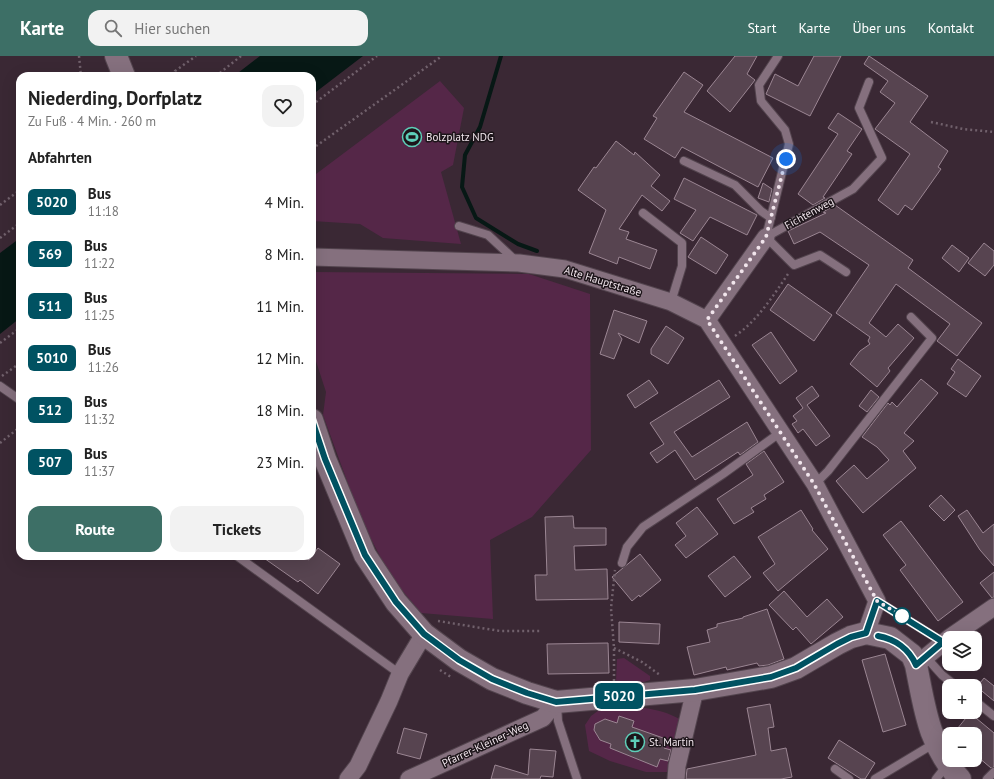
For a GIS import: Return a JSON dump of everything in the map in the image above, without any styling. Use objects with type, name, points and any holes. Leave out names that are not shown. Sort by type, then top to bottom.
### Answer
[{"type":"street","points":[[116,56],[122,72]]},
{"type":"street","name":"Fichtenweg","points":[[707,320],[766,237]]},
{"type":"street","name":"Alte Hauptstraße","points":[[316,257],[519,263],[565,269],[671,302],[707,320],[814,484],[877,601]]},
{"type":"street","points":[[316,432],[325,459],[365,555],[396,602],[422,632],[459,660],[492,679],[527,693],[556,702],[686,691],[777,675],[796,668],[851,637],[866,633],[890,638],[921,660]]},
{"type":"street","points":[[866,633],[877,601]]},
{"type":"street","points":[[959,631],[994,607]]},
{"type":"street","points":[[348,779],[358,766],[389,701],[400,674],[422,632]]},
{"type":"street","points":[[921,660],[942,643]]},
{"type":"street","points":[[921,660],[929,729],[948,774]]},
{"type":"street","points":[[676,779],[686,691]]},
{"type":"street","name":"Pfarrer-Kleiner-Weg","points":[[409,779],[543,718],[556,702]]},
{"type":"lane","name":"Fichtenweg","points":[[766,237],[789,144],[785,130],[761,101],[759,85],[778,56]]},
{"type":"lane","name":"Fichtenweg","points":[[766,237],[853,189],[882,158],[860,108],[869,82]]},
{"type":"lane","points":[[684,161],[735,185],[761,211],[771,218]]},
{"type":"lane","points":[[643,213],[682,243],[682,266],[671,302]]},
{"type":"lane","points":[[458,226],[488,235],[519,263]]},
{"type":"lane","points":[[766,237],[794,265],[820,255],[846,272]]},
{"type":"lane","points":[[814,484],[828,471],[914,359],[932,338],[911,317]]},
{"type":"lane","points":[[0,386],[16,397]]},
{"type":"lane","points":[[619,565],[627,547],[643,527],[723,474],[730,467],[781,432]]},
{"type":"lane","points":[[243,560],[400,674]]},
{"type":"lane","points":[[877,601],[942,636]]},
{"type":"lane","points":[[921,660],[947,679]]},
{"type":"lane","points":[[556,702],[558,721],[577,779]]},
{"type":"lane","points":[[982,707],[994,716]]},
{"type":"lane","points":[[875,779],[935,742]]},
{"type":"lane","points":[[835,769],[849,779]]},
{"type":"lane","points":[[987,779],[994,772]]},
{"type":"path","points":[[79,56],[81,72]]},
{"type":"path","points":[[176,72],[196,56]]},
{"type":"path","points":[[221,72],[242,56]]},
{"type":"path","points":[[316,101],[377,56]]},
{"type":"path","points":[[316,146],[442,56]]},
{"type":"path","points":[[931,122],[977,131],[994,132]]},
{"type":"path","points":[[0,206],[16,193]]},
{"type":"path","points":[[0,238],[16,226]]},
{"type":"path","points":[[724,344],[744,330],[765,308],[794,265]]},
{"type":"path","points":[[0,343],[16,331]]},
{"type":"path","points":[[0,377],[16,366]]},
{"type":"path","points":[[0,443],[16,430]]},
{"type":"path","points":[[612,697],[614,648],[612,608],[619,565]]},
{"type":"path","points":[[422,632],[429,621],[500,631],[540,630]]},
{"type":"path","points":[[614,648],[686,691]]},
{"type":"shaded area","points":[[260,56],[363,56],[316,92],[316,72],[239,72]]},
{"type":"shaded area","name":"Bolzplatz NDG","points":[[440,81],[464,108],[453,165],[441,172],[461,244],[383,238],[360,224],[316,221],[316,174]]},
{"type":"shaded area","points":[[16,241],[16,321],[0,334],[0,253]]},
{"type":"shaded area","points":[[316,272],[529,274],[590,294],[591,450],[532,517],[490,540],[493,619],[421,613],[391,577],[362,522],[323,415],[326,392],[316,361]]},
{"type":"shaded area","points":[[624,658],[650,676],[650,680],[644,682],[616,682],[617,659]]},
{"type":"shaded area","points":[[606,705],[654,710],[672,715],[681,720],[671,772],[646,772],[610,761],[589,751],[585,725],[591,716]]},
{"type":"building","points":[[735,56],[757,56],[747,74],[755,80],[730,112],[707,91]]},
{"type":"building","points":[[814,56],[841,56],[810,116],[766,94],[775,74],[798,86]]},
{"type":"building","points":[[869,56],[928,96],[910,122],[948,151],[938,167],[941,169],[912,210],[905,205],[898,215],[878,200],[910,154],[875,129],[895,103],[880,92],[888,81],[864,64]]},
{"type":"building","points":[[684,72],[703,85],[684,112],[773,158],[758,187],[682,147],[675,158],[644,139],[657,118],[653,116]]},
{"type":"building","points":[[838,113],[862,129],[847,151],[852,154],[823,197],[825,198],[813,205],[798,194],[838,134],[828,128]]},
{"type":"building","points":[[616,141],[634,155],[635,152],[660,175],[651,186],[670,201],[662,211],[642,195],[619,229],[629,232],[626,239],[657,250],[650,269],[619,257],[617,264],[589,253],[606,210],[578,190],[594,167],[596,168]]},
{"type":"building","points":[[684,178],[757,215],[747,235],[710,217],[693,241],[680,233],[696,210],[674,199]]},
{"type":"building","points":[[763,183],[772,189],[769,202],[758,198]]},
{"type":"building","points":[[835,205],[913,260],[908,268],[982,323],[957,356],[937,341],[950,324],[896,284],[869,323],[886,337],[898,324],[914,338],[888,368],[890,371],[877,387],[850,364],[860,351],[870,344],[868,341],[870,337],[836,313],[869,265],[820,232],[794,244],[788,231],[826,213],[823,212]]},
{"type":"building","points":[[701,237],[728,255],[716,274],[688,257]]},
{"type":"building","points":[[984,243],[994,251],[994,265],[985,276],[968,263]]},
{"type":"building","points":[[952,245],[969,258],[959,272],[942,258]]},
{"type":"building","points":[[788,284],[832,315],[814,341],[770,310]]},
{"type":"building","points":[[614,310],[647,321],[639,343],[618,333],[622,339],[614,359],[600,354]]},
{"type":"building","points":[[666,326],[684,338],[668,364],[651,354],[651,349]]},
{"type":"building","points":[[771,332],[797,371],[780,384],[752,345]]},
{"type":"building","points":[[958,359],[981,376],[966,397],[947,384],[955,372],[951,369]]},
{"type":"building","points":[[921,379],[938,393],[904,433],[914,441],[903,451],[916,468],[863,513],[836,481],[854,465],[867,479],[889,460],[877,447],[862,437],[888,403],[890,405],[892,402],[897,407]]},
{"type":"building","points":[[649,380],[658,393],[635,408],[627,395]]},
{"type":"building","points":[[719,380],[730,397],[674,432],[692,457],[747,422],[758,442],[740,455],[738,452],[695,480],[675,450],[657,463],[650,453],[664,444],[650,423]]},
{"type":"building","points":[[812,386],[819,396],[807,405],[830,436],[816,446],[803,429],[798,433],[792,424],[797,421],[793,416],[803,408],[796,398]]},
{"type":"building","points":[[871,390],[879,397],[867,412],[859,406]]},
{"type":"building","points":[[764,451],[784,482],[764,495],[766,499],[751,508],[754,512],[734,524],[717,499],[753,475],[746,464]]},
{"type":"building","points":[[941,495],[955,510],[944,521],[929,506]]},
{"type":"building","points":[[697,507],[718,534],[686,558],[675,545],[686,536],[676,523]]},
{"type":"building","points":[[801,510],[813,529],[812,530],[828,549],[778,591],[763,573],[775,564],[758,537]]},
{"type":"building","points":[[967,510],[983,533],[994,524],[994,566],[980,550],[958,516]]},
{"type":"building","points":[[573,516],[574,528],[606,528],[606,545],[574,546],[575,570],[607,569],[608,599],[536,600],[535,575],[547,575],[545,517]]},
{"type":"building","points":[[901,521],[963,602],[938,621],[900,570],[906,565],[883,535]]},
{"type":"building","points":[[318,548],[340,564],[318,594],[300,580],[298,582],[267,560],[316,560],[316,551]]},
{"type":"building","points":[[640,554],[661,580],[640,597],[639,595],[632,601],[612,577]]},
{"type":"building","points":[[734,556],[751,577],[725,597],[708,576]]},
{"type":"building","points":[[994,572],[994,597],[992,598],[980,583]]},
{"type":"building","points":[[784,591],[807,617],[827,599],[843,617],[811,644],[796,627],[793,630],[769,605]]},
{"type":"building","points":[[767,609],[784,659],[768,665],[759,666],[757,663],[727,670],[726,667],[694,675],[687,647],[710,642],[707,630],[717,627],[717,624],[743,618]]},
{"type":"building","points":[[619,622],[660,624],[659,644],[619,642]]},
{"type":"building","points":[[608,643],[609,673],[548,674],[547,644]]},
{"type":"building","points":[[885,654],[906,725],[883,732],[862,660]]},
{"type":"building","points":[[984,678],[994,686],[994,701],[982,691],[982,681]]},
{"type":"building","points":[[770,704],[774,727],[768,728],[771,751],[786,748],[792,777],[781,779],[686,779],[687,769],[756,755],[747,708]]},
{"type":"building","name":"St. Martin","points":[[619,716],[634,721],[632,727],[666,739],[664,748],[671,750],[668,761],[660,759],[657,767],[610,748],[611,744],[600,740],[594,730],[595,724],[605,719],[617,723]]},
{"type":"building","points":[[965,719],[977,719],[994,733],[994,767],[991,768],[982,760],[982,727],[959,727]]},
{"type":"building","points":[[404,728],[427,734],[420,759],[397,753]]},
{"type":"building","points":[[839,740],[875,763],[865,779],[861,779],[828,758]]},
{"type":"building","points":[[530,749],[556,751],[553,777],[541,776],[540,779],[491,779],[495,765],[528,775]]},
{"type":"waterway","points":[[501,56],[480,127],[465,155],[462,187],[476,218],[518,244],[537,251]]},
{"type":"bus line","name":"5020","points":[[316,432],[325,459],[365,555],[396,602],[424,634],[459,660],[492,679],[527,693],[556,702],[695,690],[771,677],[796,668],[817,658],[837,644],[851,637],[866,633],[877,601],[943,642],[916,665],[912,655],[902,646],[890,638],[878,636]]},
{"type":"place","name":"Bolzplatz NDG","points":[[412,137]]},
{"type":"place","name":"St. Martin","points":[[635,742]]},
{"type":"route","points":[[786,159],[766,237],[707,320],[814,484],[877,601],[904,617],[902,616]]}]
